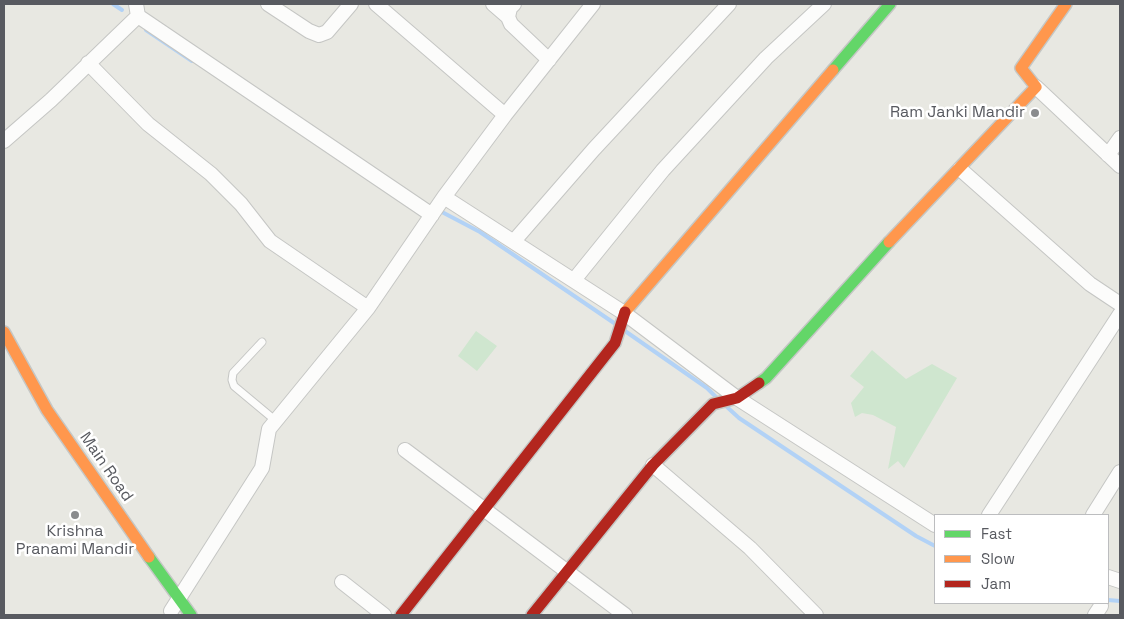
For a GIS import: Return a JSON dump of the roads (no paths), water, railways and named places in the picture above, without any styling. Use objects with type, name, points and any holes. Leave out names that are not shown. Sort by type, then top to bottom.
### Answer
[{"type":"street","points":[[268,4],[319,35],[327,32],[350,4]]},
{"type":"street","points":[[376,4],[505,115]]},
{"type":"street","points":[[493,4],[508,18],[510,24],[549,60]]},
{"type":"street","points":[[508,18],[510,8],[514,4]]},
{"type":"street","points":[[173,607],[262,468],[269,429],[368,308],[444,197],[505,115],[593,4]]},
{"type":"street","points":[[514,241],[594,148],[729,4]]},
{"type":"street","points":[[574,280],[663,170],[766,58],[824,4]]},
{"type":"street","points":[[401,615],[615,342],[624,313],[890,4]]},
{"type":"street","points":[[1066,4],[1021,68],[1036,88],[1120,166]]},
{"type":"street","points":[[4,141],[88,63],[137,10],[432,215]]},
{"type":"street","points":[[88,63],[148,124],[211,174],[235,198],[270,241],[368,308]]},
{"type":"street","points":[[532,615],[653,465],[713,404],[737,398],[766,378],[865,267],[1036,88]]},
{"type":"street","points":[[1108,154],[1120,138]]},
{"type":"street","points":[[960,169],[1090,284],[1120,304]]},
{"type":"street","points":[[444,197],[624,313],[737,398],[934,524]]},
{"type":"street","points":[[990,514],[1120,314]]},
{"type":"street","name":"Main Road","points":[[4,332],[47,410],[173,607],[192,615]]},
{"type":"street","name":"Main Road","points":[[4,356],[68,460]]},
{"type":"street","points":[[405,450],[625,615]]},
{"type":"street","points":[[653,465],[750,548],[816,615]]},
{"type":"street","points":[[1094,514],[1120,472]]},
{"type":"street","points":[[342,582],[384,615]]},
{"type":"lane","points":[[262,342],[233,374],[232,380],[234,386],[276,421]]},
{"type":"waterway","points":[[113,4],[122,10]]},
{"type":"waterway","points":[[146,30],[192,61]]},
{"type":"waterway","points":[[440,211],[480,232],[614,323]]},
{"type":"waterway","points":[[625,331],[707,388],[716,397]]},
{"type":"waterway","points":[[727,407],[739,418],[916,536],[934,545]]},
{"type":"waterway","points":[[1109,600],[1120,601]]},
{"type":"place","name":"Ram Janki Mandir","points":[[1035,113]]},
{"type":"place","name":"Krishna Pranami Mandir","points":[[75,515]]}]
